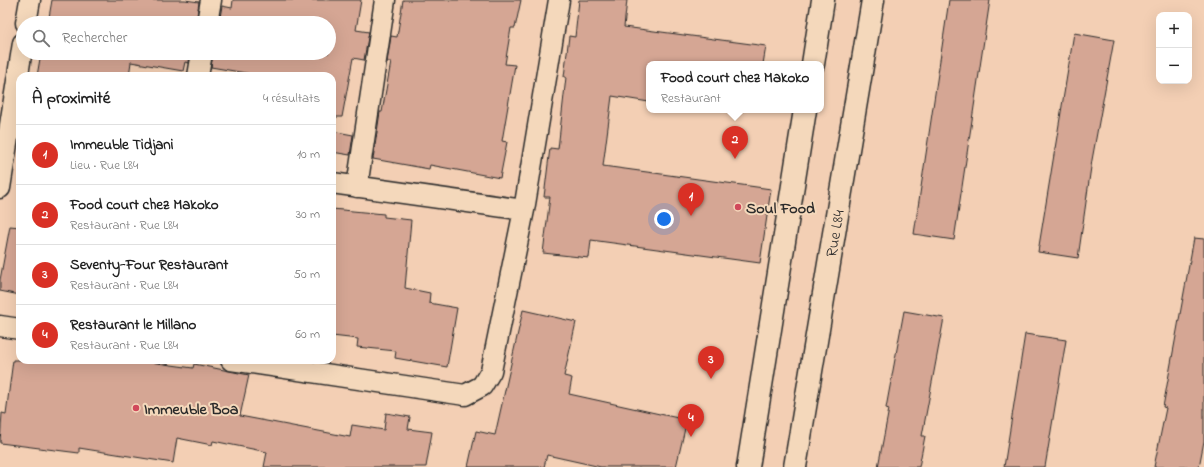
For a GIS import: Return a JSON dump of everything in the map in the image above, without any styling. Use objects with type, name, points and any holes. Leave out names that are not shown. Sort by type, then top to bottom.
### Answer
[{"type":"main road","points":[[813,61],[823,0]]},
{"type":"main road","name":"Rue L84","points":[[795,467],[873,0]]},
{"type":"main road","points":[[748,467],[805,113]]},
{"type":"street","points":[[27,16],[30,0]]},
{"type":"street","points":[[208,16],[211,0]]},
{"type":"street","points":[[356,186],[385,0]]},
{"type":"street","points":[[259,364],[465,394],[482,386],[491,370],[524,210],[559,0]]},
{"type":"street","points":[[19,72],[20,60]]},
{"type":"street","points":[[199,72],[201,60]]},
{"type":"street","points":[[0,188],[16,90]]},
{"type":"street","points":[[336,184],[524,210]]},
{"type":"street","points":[[0,326],[16,328]]},
{"type":"building","points":[[52,0],[185,0],[199,2],[197,16],[49,16]]},
{"type":"building","points":[[233,0],[361,0],[356,30],[369,32],[364,60],[353,58],[342,117],[336,117],[336,72],[240,72],[211,67],[212,60],[336,60],[336,16],[220,16],[222,6],[232,8]]},
{"type":"building","points":[[403,0],[521,0],[515,28],[511,28],[505,64],[515,65],[502,141],[507,142],[500,178],[430,165],[429,169],[373,159],[380,112],[382,112],[391,62],[387,62],[391,36],[397,37]]},
{"type":"building","points":[[579,0],[627,0],[624,27],[766,46],[764,61],[646,61],[646,102],[612,96],[603,166],[771,189],[760,263],[591,240],[589,258],[543,253],[550,197],[544,197],[550,148],[558,149],[569,36],[575,37]]},
{"type":"building","points":[[949,0],[990,0],[954,240],[914,234]]},
{"type":"building","points":[[1074,33],[1114,40],[1092,160],[1078,258],[1038,252]]},
{"type":"building","points":[[40,60],[189,60],[189,63],[185,62],[183,71],[131,62],[130,72],[38,72]]},
{"type":"building","points":[[336,132],[353,135],[350,155],[336,153]]},
{"type":"building","points":[[336,209],[384,214],[384,217],[411,220],[405,288],[430,293],[429,303],[457,308],[447,367],[395,358],[396,351],[357,347],[358,339],[336,336]]},
{"type":"building","points":[[10,226],[16,227],[16,294],[0,291],[0,280]]},
{"type":"building","points":[[1194,238],[1204,239],[1204,441],[1199,467],[1154,467],[1166,408],[1163,407]]},
{"type":"building","points":[[523,310],[576,322],[564,376],[572,378],[569,394],[687,420],[676,467],[601,467],[547,455],[544,467],[468,467],[476,431],[495,435]]},
{"type":"building","points":[[904,311],[944,318],[922,436],[925,436],[919,467],[878,467],[889,409],[886,408]]},
{"type":"building","points":[[1025,334],[1066,340],[1045,467],[1004,467]]},
{"type":"building","points":[[13,360],[16,360],[16,364],[164,364],[193,368],[194,364],[249,375],[240,416],[350,437],[352,425],[384,430],[386,413],[410,417],[408,429],[432,432],[426,467],[264,467],[267,452],[213,441],[212,445],[177,438],[173,463],[79,448],[79,453],[0,443],[2,413],[6,414]]},
{"type":"place","name":"Food court chez Makoko","points":[[735,159]]},
{"type":"place","name":"Soul Food","points":[[738,207]]},
{"type":"place","name":"Immeuble Tidjani","points":[[691,216]]},
{"type":"place","name":"Seventy-Four Restaurant","points":[[711,379]]},
{"type":"place","name":"Immeuble Boa","points":[[136,408]]},
{"type":"place","name":"Restaurant le Millano","points":[[691,437]]}]
